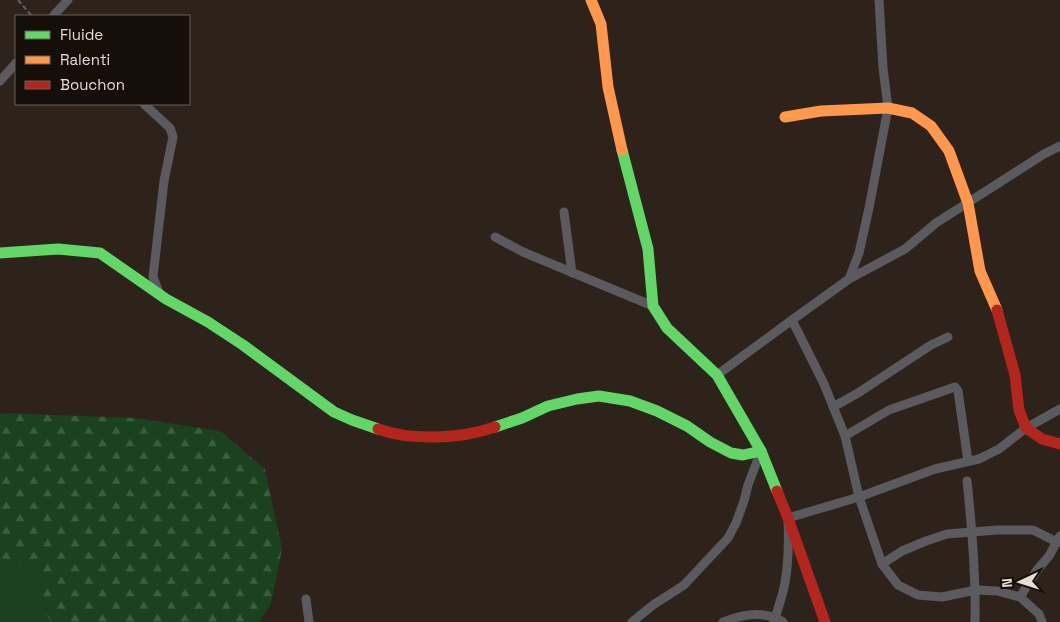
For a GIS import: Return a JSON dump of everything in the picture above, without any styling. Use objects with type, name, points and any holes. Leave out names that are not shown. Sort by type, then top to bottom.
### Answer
[{"type":"street","points":[[54,15],[68,0]]},
{"type":"street","points":[[592,0],[601,24],[608,87],[621,147],[648,249],[653,306],[667,328],[717,375],[762,451],[825,622]]},
{"type":"street","points":[[849,280],[859,253],[888,108],[883,68],[879,0]]},
{"type":"street","points":[[0,81],[15,64]]},
{"type":"street","points":[[145,105],[170,128],[173,137],[164,181],[153,277],[160,295]]},
{"type":"street","points":[[785,117],[821,111],[888,108],[912,113],[932,126],[949,151],[968,203],[980,271],[996,308],[1015,375],[1019,410],[1026,428],[1042,439],[1060,444]]},
{"type":"street","points":[[717,375],[849,280],[905,250],[936,223],[1044,154],[1060,146]]},
{"type":"street","points":[[564,212],[572,273]]},
{"type":"street","points":[[495,237],[523,252],[653,306]]},
{"type":"street","points":[[1,254],[58,250],[100,253],[160,295],[208,322],[243,345],[334,412],[389,433],[420,437],[465,435],[522,418],[548,406],[599,396],[630,401],[657,410],[731,453],[743,455],[762,451]]},
{"type":"street","points":[[792,320],[824,384],[844,436],[859,497],[882,564],[898,585],[918,596],[942,597],[976,590],[997,591],[1020,597],[1039,614],[1042,622]]},
{"type":"street","points":[[833,407],[858,393],[931,345],[948,337]]},
{"type":"street","points":[[844,436],[889,410],[955,387],[958,391],[968,461]]},
{"type":"street","points":[[788,518],[859,497],[935,469],[980,459],[999,449],[1026,428],[1060,409]]},
{"type":"street","points":[[632,622],[653,605],[684,585],[728,538],[736,523],[748,485],[762,451]]},
{"type":"street","points":[[967,481],[976,590],[975,622]]},
{"type":"street","points":[[723,622],[734,617],[756,614],[778,620],[787,567],[788,518]]},
{"type":"street","points":[[882,564],[902,551],[947,534],[1016,529],[1033,530],[1058,539],[1049,556],[1037,570],[1020,597]]},
{"type":"street","points":[[306,599],[309,622]]},
{"type":"path","points":[[18,0],[31,15]]},
{"type":"green space","points":[[0,413],[135,418],[220,431],[265,469],[282,549],[271,604],[259,622],[52,622],[48,617],[36,576],[14,561],[0,564]]},
{"type":"green space","points":[[14,561],[36,576],[48,617],[52,622],[0,622],[0,564]]},
{"type":"traffic: fast","points":[[622,150],[648,249],[653,306],[667,328],[717,375],[761,451],[777,491]]},
{"type":"traffic: fast","points":[[0,253],[58,249],[100,253],[166,299],[208,322],[243,345],[334,412],[378,429]]},
{"type":"traffic: fast","points":[[495,427],[522,418],[548,406],[599,396],[630,401],[657,411],[687,426],[710,442],[731,453],[743,455],[761,451]]},
{"type":"traffic: slow","points":[[591,0],[601,24],[608,87],[622,150]]},
{"type":"traffic: slow","points":[[785,117],[821,111],[888,108],[912,113],[931,126],[949,151],[968,203],[980,271],[997,310]]},
{"type":"traffic: jam","points":[[997,310],[1015,375],[1019,410],[1026,428],[1042,439],[1060,444]]},
{"type":"traffic: jam","points":[[378,429],[405,435],[436,437],[467,434],[495,427]]},
{"type":"traffic: jam","points":[[777,491],[825,622]]}]
